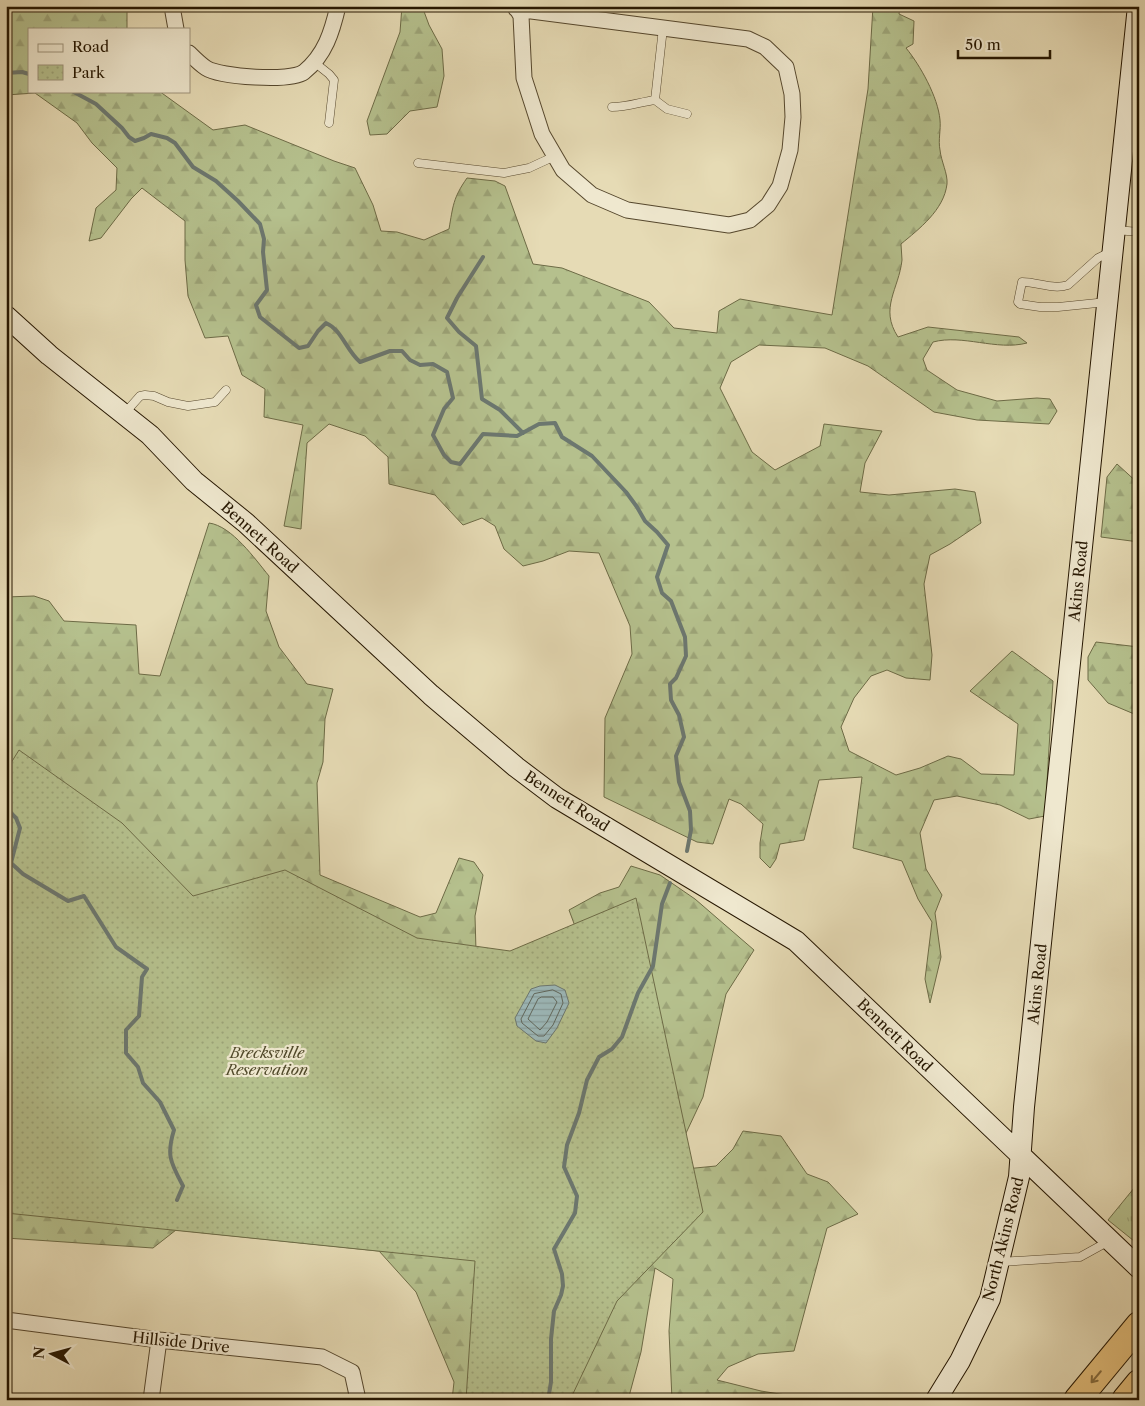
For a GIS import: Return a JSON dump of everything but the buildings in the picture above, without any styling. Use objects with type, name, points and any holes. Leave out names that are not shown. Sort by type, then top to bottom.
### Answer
[{"type":"highway","points":[[1076,1400],[1139,1325]]},
{"type":"highway","points":[[1125,1400],[1139,1384]]},
{"type":"street","points":[[174,6],[176,28]]},
{"type":"street","points":[[190,54],[207,69],[233,75],[272,78],[302,74],[322,55],[334,24],[338,6]]},
{"type":"street","name":"Akins Road","points":[[1020,1156],[1138,6]]},
{"type":"street","points":[[511,7],[748,39],[765,47],[786,67],[792,94],[790,150],[780,186],[768,205],[750,220],[729,225],[627,210],[592,195],[563,170],[542,134],[524,78],[521,16],[511,7]]},
{"type":"street","name":"Bennett Road","points":[[6,316],[49,355],[150,435],[194,481],[246,523],[432,695],[516,767],[557,798],[796,941],[1139,1268]]},
{"type":"street","name":"North Akins Road","points":[[936,1400],[960,1361],[990,1299],[1016,1193],[1020,1156]]},
{"type":"street","name":"Hillside Drive","points":[[6,1320],[159,1340],[322,1357],[352,1372],[356,1400]]},
{"type":"street","points":[[151,1400],[159,1340]]},
{"type":"lane","points":[[655,100],[663,28]]},
{"type":"lane","points":[[314,62],[334,80],[329,123]]},
{"type":"lane","points":[[612,107],[628,107],[637,103],[655,100],[668,109],[687,114]]},
{"type":"lane","points":[[418,163],[504,173],[530,168],[555,156]]},
{"type":"lane","points":[[1114,230],[1139,232]]},
{"type":"lane","points":[[1107,302],[1040,307],[1020,304],[1018,302],[1022,282],[1045,286],[1062,287],[1068,285],[1098,258],[1112,251]]},
{"type":"lane","points":[[124,414],[140,396],[154,396],[168,402],[188,406],[215,402],[226,390]]},
{"type":"lane","points":[[1000,1262],[1080,1257],[1110,1241]]},
{"type":"green space","points":[[6,6],[127,6],[127,28],[28,28],[28,92],[160,92],[213,130],[245,125],[355,168],[373,205],[381,231],[397,232],[424,240],[449,229],[454,202],[467,178],[495,181],[505,186],[533,264],[562,268],[649,302],[674,328],[717,333],[719,311],[740,299],[832,315],[868,89],[873,6],[900,6],[899,14],[914,21],[913,44],[906,48],[922,72],[939,111],[939,146],[947,184],[941,202],[930,218],[901,244],[902,260],[890,308],[893,327],[898,337],[928,327],[1019,337],[1027,343],[1003,345],[956,340],[933,342],[923,359],[927,370],[957,390],[997,401],[1050,399],[1057,411],[1049,424],[977,420],[934,412],[868,366],[825,348],[759,345],[731,362],[720,388],[752,452],[775,470],[820,446],[824,424],[882,431],[865,463],[860,492],[889,495],[955,489],[975,492],[981,523],[930,555],[924,584],[932,655],[930,680],[906,678],[887,670],[871,676],[854,698],[841,727],[849,751],[896,775],[920,768],[948,756],[961,759],[981,774],[1014,775],[1018,724],[970,691],[1012,651],[1053,681],[1045,816],[1029,819],[1000,805],[957,796],[934,800],[920,833],[926,869],[942,895],[935,913],[941,957],[930,1003],[925,979],[932,922],[918,899],[902,861],[853,848],[862,777],[819,780],[804,840],[780,844],[776,859],[770,868],[760,858],[763,824],[741,804],[729,799],[713,844],[697,842],[604,797],[605,718],[632,654],[630,626],[599,553],[569,551],[523,566],[504,549],[495,526],[482,518],[463,525],[435,495],[389,484],[388,457],[365,436],[329,424],[307,443],[301,529],[284,526],[303,425],[264,417],[265,389],[242,375],[228,336],[205,338],[188,296],[185,260],[185,221],[142,188],[131,199],[101,238],[89,241],[96,208],[116,190],[117,168],[92,143],[77,123],[35,93],[6,95]]},
{"type":"green space","points":[[402,6],[422,6],[429,25],[442,49],[444,76],[437,107],[410,111],[387,134],[370,135],[367,121],[400,32]]},
{"type":"green space","points":[[1117,464],[1139,484],[1139,542],[1101,537],[1107,477]]},
{"type":"green space","name":"Brecksville Reservation","points":[[209,523],[218,525],[226,530],[242,544],[269,576],[266,611],[279,647],[307,684],[333,689],[325,719],[323,762],[317,783],[320,875],[420,917],[436,913],[459,858],[474,862],[483,875],[475,916],[476,951],[512,981],[576,929],[569,910],[600,893],[619,887],[631,866],[660,875],[695,899],[754,950],[726,994],[703,1097],[679,1148],[685,1169],[716,1166],[733,1149],[743,1131],[781,1136],[807,1174],[828,1182],[858,1214],[827,1228],[794,1351],[758,1354],[728,1367],[717,1380],[761,1391],[798,1397],[797,1400],[672,1400],[669,1331],[673,1279],[655,1268],[641,1352],[628,1400],[452,1400],[454,1382],[416,1292],[379,1251],[176,1230],[153,1248],[6,1238],[6,597],[34,596],[49,601],[64,621],[136,625],[139,674],[160,676]]},
{"type":"green space","points":[[1096,642],[1139,647],[1139,716],[1108,703],[1088,680],[1088,657]]},
{"type":"green space","name":"Brecksville Reservation","points":[[19,750],[122,823],[193,896],[285,870],[417,938],[510,951],[636,898],[703,1212],[617,1301],[570,1400],[466,1400],[475,1261],[6,1213],[6,771]]},
{"type":"green space","points":[[1139,1182],[1139,1245],[1108,1220]]},
{"type":"water","points":[[555,985],[565,990],[569,1003],[557,1028],[546,1043],[536,1041],[517,1026],[515,1018],[531,989]]},
{"type":"waterway","points":[[6,73],[22,72],[28,74]]},
{"type":"waterway","points":[[74,92],[96,104],[135,141],[151,134],[167,138],[175,143],[193,167],[216,181],[260,224],[264,239],[263,252],[267,290],[256,305],[260,317],[299,348],[308,346],[326,323],[336,330],[360,362],[390,351],[402,351],[410,360],[420,365],[433,364],[447,372],[453,398],[444,409],[433,435],[444,455],[451,462],[460,464],[483,434],[517,436],[539,424],[555,423],[562,437],[592,456],[626,492],[645,521],[668,545],[657,577],[662,593],[671,601],[685,637],[686,656],[676,678],[670,684],[671,700],[679,715],[684,737],[676,756],[679,782],[690,811],[691,830],[687,851]]},
{"type":"waterway","points":[[483,257],[457,298],[447,318],[459,332],[476,346],[482,399],[500,410],[523,433]]},
{"type":"waterway","points":[[6,808],[16,818],[20,828],[11,863],[23,874],[68,901],[84,896],[116,947],[147,969],[142,977],[139,1016],[126,1030],[126,1053],[138,1067],[143,1083],[160,1102],[174,1130],[170,1153],[175,1171],[183,1186],[177,1200]]},
{"type":"waterway","points":[[548,1400],[551,1382],[551,1339],[554,1311],[563,1286],[562,1274],[554,1249],[575,1213],[577,1196],[564,1167],[567,1145],[579,1113],[587,1080],[599,1057],[612,1049],[622,1037],[638,993],[653,966],[662,904],[670,883]]}]
